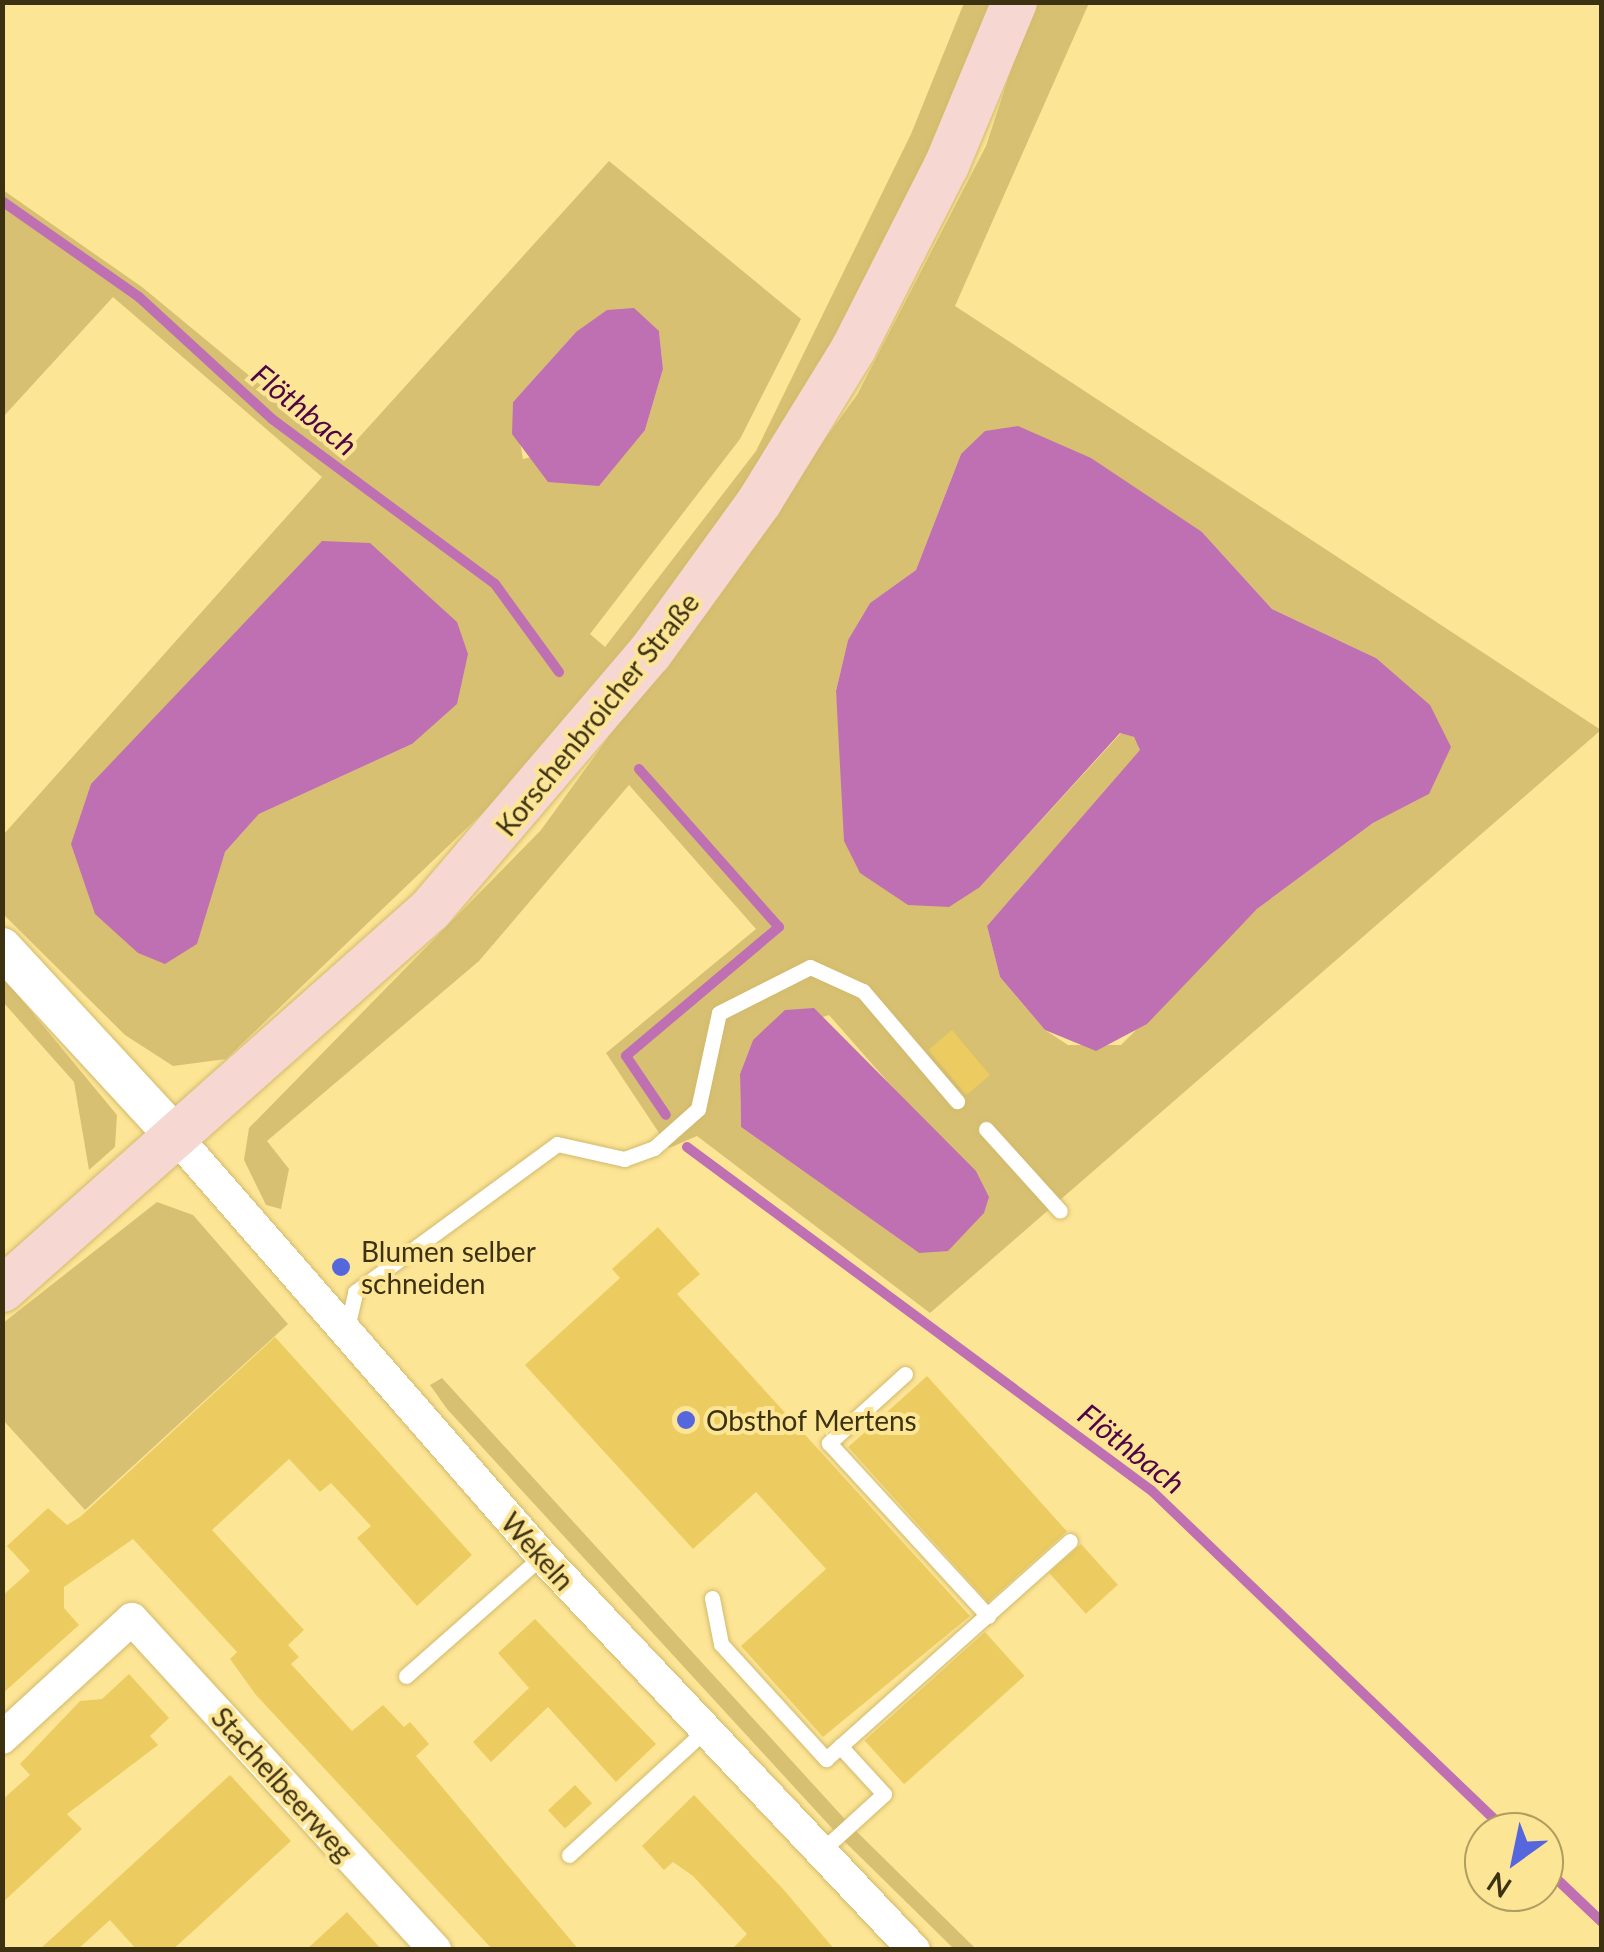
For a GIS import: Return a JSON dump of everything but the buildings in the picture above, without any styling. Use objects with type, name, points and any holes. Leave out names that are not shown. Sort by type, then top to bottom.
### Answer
[{"type":"main road","name":"Korschenbroicher Straße","points":[[2,1289],[178,1139],[476,863],[680,613],[866,325],[1014,2]]},
{"type":"street","points":[[2,948],[178,1139]]},
{"type":"street","name":"Wekeln","points":[[178,1139],[346,1337],[542,1556],[818,1854],[914,1950]]},
{"type":"street","name":"Stachelbeerweg","points":[[2,1738],[132,1619],[434,1950]]},
{"type":"lane","points":[[346,1337],[355,1292],[557,1144],[624,1159],[654,1148],[698,1109],[719,1013],[810,967],[863,991],[957,1101]]},
{"type":"lane","points":[[986,1129],[1060,1211]]},
{"type":"lane","points":[[905,1374],[828,1443],[988,1616]]},
{"type":"lane","points":[[712,1598],[722,1644],[826,1759],[1070,1541]]},
{"type":"lane","points":[[406,1676],[542,1556]]},
{"type":"lane","points":[[569,1854],[703,1732]]},
{"type":"lane","points":[[818,1854],[884,1794],[840,1746]]},
{"type":"shaded area","points":[[964,3],[995,3],[942,140],[769,466],[626,652],[514,783],[226,1059],[173,1066],[125,1035],[3,914],[3,835],[322,477],[113,297],[3,417],[3,190],[142,287],[344,454],[609,161],[801,319],[740,439],[590,634],[605,647],[756,451],[911,134]],"holes":[[[659,331],[663,369],[645,430],[523,459],[513,402],[576,332]],[[322,542],[412,744],[259,814],[225,852],[211,886]]]},
{"type":"shaded area","points":[[1033,3],[1089,3],[955,306],[1601,730],[930,1313],[697,1136],[669,1148],[606,1053],[756,929],[629,785],[479,961],[267,1141],[289,1169],[281,1209],[266,1205],[244,1160],[249,1128],[541,830],[857,395],[986,146]],"holes":[[[961,454],[1202,532],[1272,609],[1376,658],[1429,794],[1373,823],[1257,909],[1121,1045],[1068,1045],[1045,1030],[1000,977],[987,926],[1141,750],[1134,737],[1121,733],[980,887],[841,744],[836,691],[848,640],[870,603],[916,570]],[[829,1015],[989,1197],[919,1253],[741,1127],[740,1074],[753,1040]]]},
{"type":"shaded area","points":[[634,308],[659,331],[663,369],[645,430],[599,486],[548,482],[512,434],[513,402],[576,332],[607,310]]},
{"type":"shaded area","points":[[1018,426],[1091,458],[1202,532],[1272,609],[1376,658],[1430,705],[1451,747],[1429,794],[1373,823],[1257,909],[1147,1024],[1096,1051],[1045,1030],[1000,977],[987,926],[1140,750],[1134,737],[1120,733],[980,887],[949,907],[908,905],[860,873],[844,841],[836,691],[848,640],[870,603],[916,570],[961,454],[985,431]]},
{"type":"shaded area","points":[[322,541],[370,543],[457,622],[468,654],[457,704],[412,744],[259,814],[225,852],[197,944],[165,964],[138,953],[95,914],[71,844],[91,784]]},
{"type":"shaded area","points":[[2,976],[117,1115],[115,1147],[89,1170],[74,1082],[3,1002]]},
{"type":"shaded area","points":[[814,1008],[976,1171],[989,1197],[984,1213],[948,1251],[919,1253],[741,1127],[740,1074],[753,1040],[785,1010]]},
{"type":"shaded area","points":[[157,1202],[193,1215],[288,1324],[85,1510],[3,1420],[3,1323]]},
{"type":"shaded area","points":[[442,1378],[853,1828],[976,1949],[954,1949],[840,1837],[447,1409],[430,1385]]},
{"type":"waterway","name":"Flöthbach","points":[[2,201],[139,297],[272,419],[495,584],[559,672]]},
{"type":"waterway","name":"Flöthbach","points":[[639,769],[779,927],[626,1056],[666,1115]]},
{"type":"waterway","name":"Flöthbach","points":[[687,1147],[1152,1491],[1487,1812]]},
{"type":"waterway","name":"Flöthbach","points":[[1564,1886],[1602,1922]]},
{"type":"place","name":"Blumen selber schneiden","points":[[341,1267]]},
{"type":"place","name":"Obsthof Mertens","points":[[686,1420]]}]
